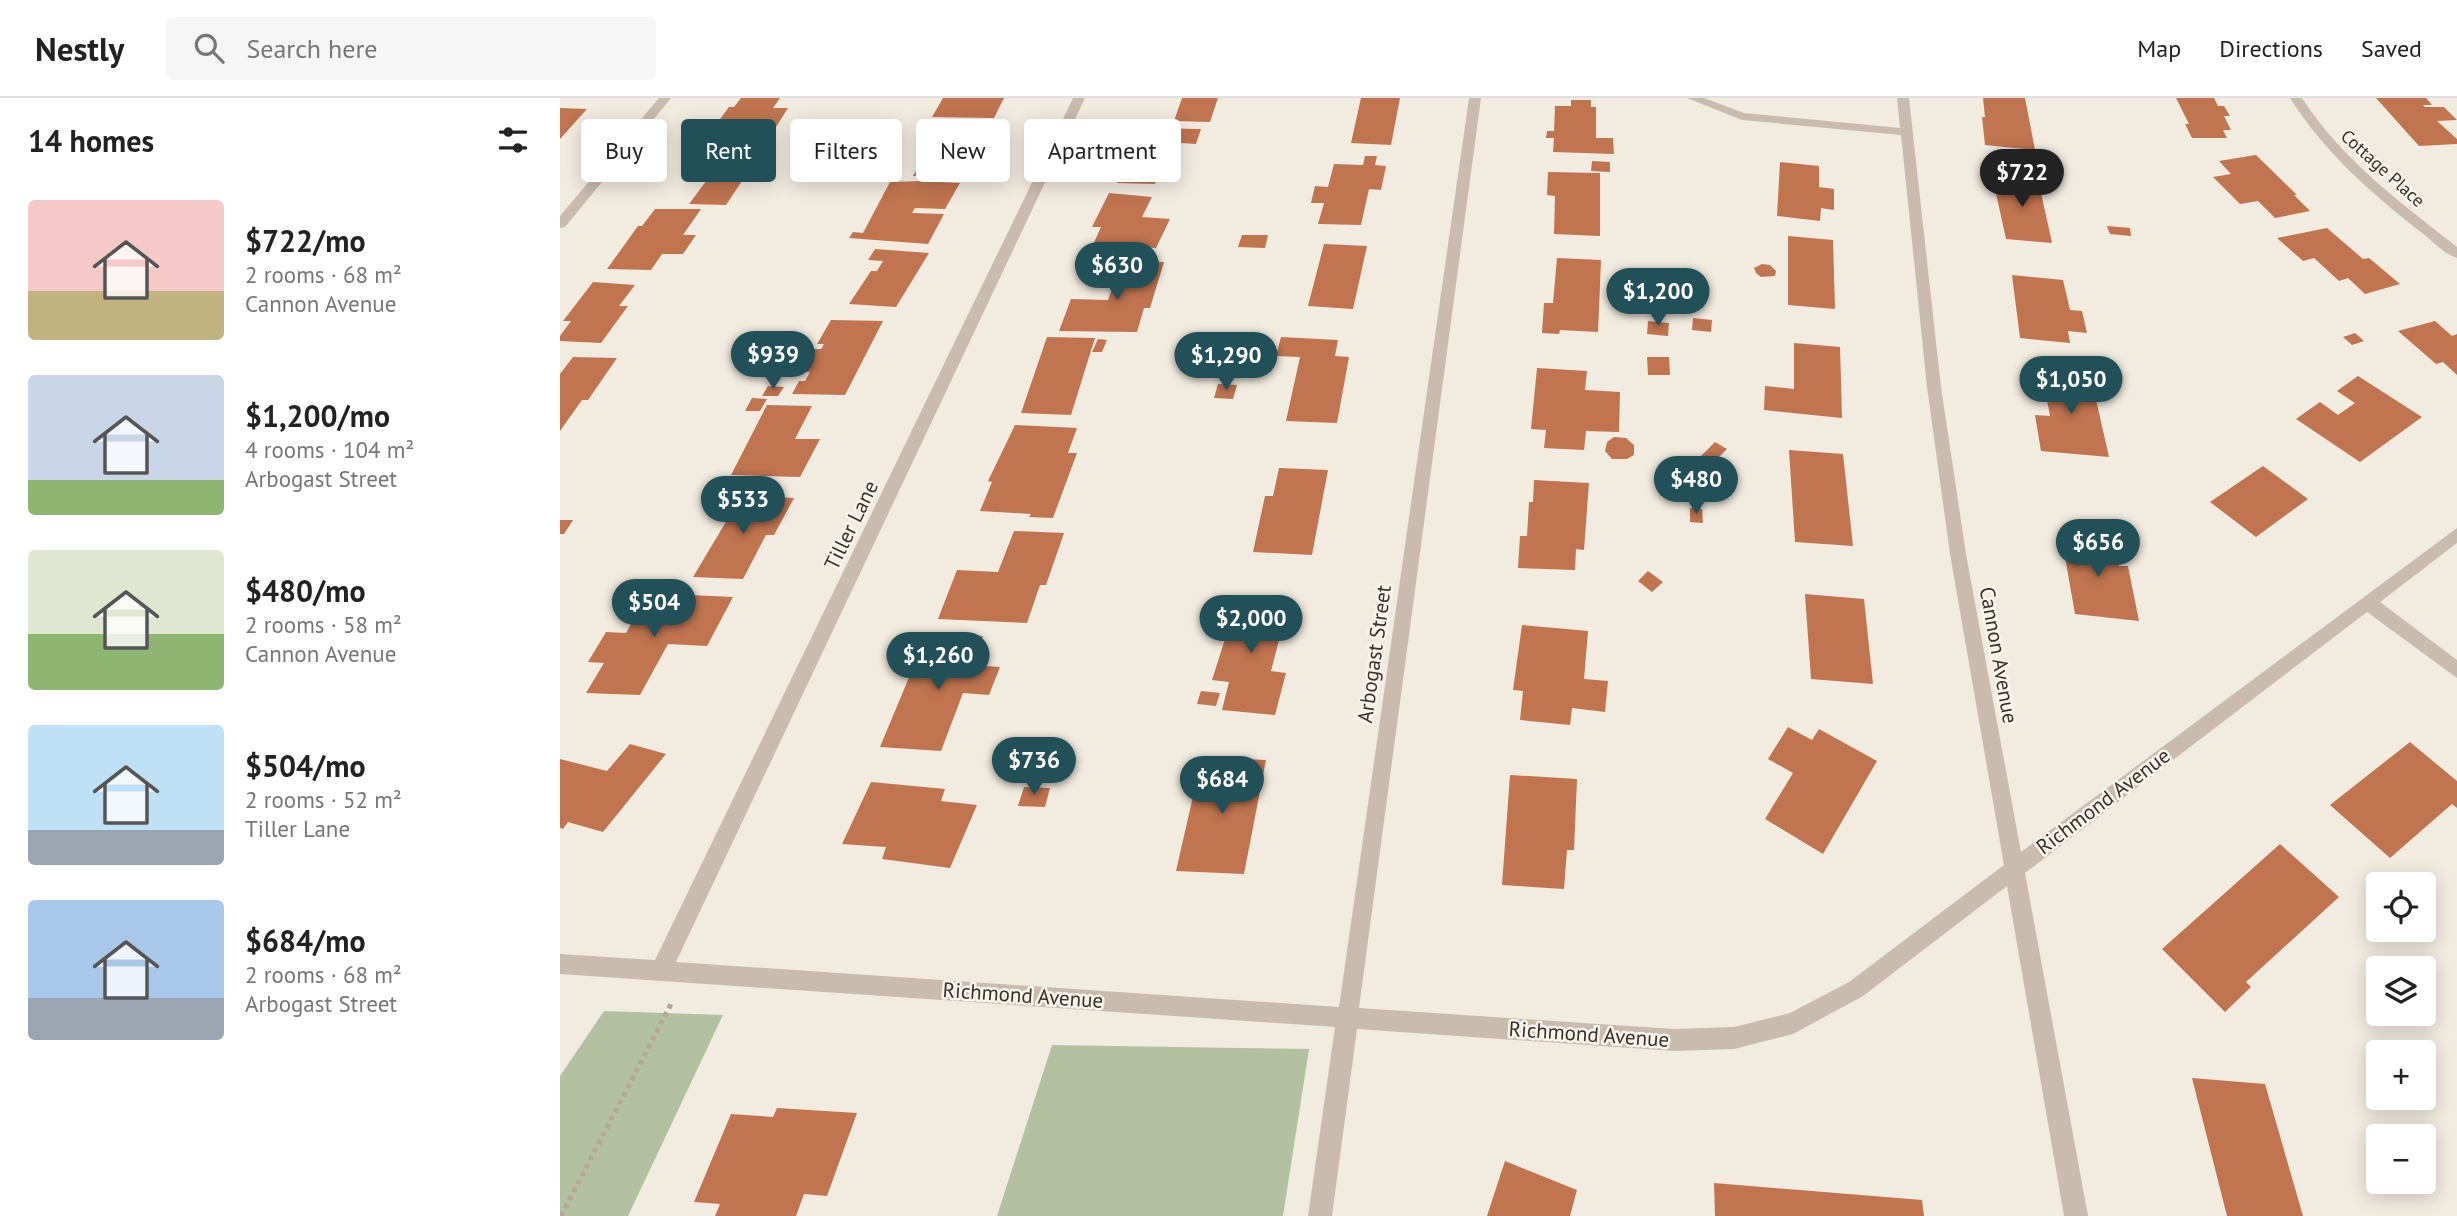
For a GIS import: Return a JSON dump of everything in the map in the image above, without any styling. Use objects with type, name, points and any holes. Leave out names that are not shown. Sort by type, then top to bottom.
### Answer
[{"type":"street","points":[[560,223],[665,98]]},
{"type":"street","name":"Tiller Lane","points":[[661,971],[1079,98]]},
{"type":"street","name":"Arbogast Street","points":[[1320,1216],[1475,98]]},
{"type":"street","points":[[1693,98],[1742,116],[1766,120],[1907,132]]},
{"type":"street","name":"Cannon Avenue","points":[[1903,98],[1934,387],[1958,554],[2076,1216]]},
{"type":"street","name":"Cottage Place","points":[[2296,98],[2320,134],[2348,164],[2457,254]]},
{"type":"street","name":"Richmond Avenue","points":[[560,964],[1674,1040],[1734,1038],[1793,1023],[1856,989],[2457,534]]},
{"type":"street","points":[[2367,602],[2457,670]]},
{"type":"path","points":[[561,1216],[686,973]]},
{"type":"green space","points":[[604,1011],[723,1015],[628,1216],[560,1216],[560,1076]]},
{"type":"green space","points":[[1052,1045],[1309,1049],[1283,1216],[997,1216]]},
{"type":"building","points":[[741,98],[780,98],[773,108],[788,108],[776,127],[776,119],[720,119],[729,107],[734,107]]},
{"type":"building","points":[[943,98],[1004,98],[994,118],[932,117]]},
{"type":"building","points":[[1182,98],[1218,98],[1210,122],[1175,119]]},
{"type":"building","points":[[1361,98],[1400,98],[1391,145],[1351,143]]},
{"type":"building","points":[[1983,98],[2025,98],[2035,150],[1985,145]]},
{"type":"building","points":[[2176,98],[2214,98],[2218,106],[2224,106],[2230,116],[2224,116],[2231,130],[2223,130],[2227,138],[2192,138],[2185,124],[2189,124]]},
{"type":"building","points":[[2376,98],[2426,98],[2432,105],[2423,105],[2425,107],[2444,107],[2457,120],[2437,121],[2457,139],[2457,144],[2419,146]]},
{"type":"building","points":[[1571,100],[1591,100],[1591,107],[1596,107],[1596,138],[1613,138],[1614,154],[1553,152],[1554,138],[1546,138],[1547,131],[1554,131],[1555,106],[1571,106]]},
{"type":"building","points":[[560,108],[587,109],[560,139]]},
{"type":"building","points":[[1181,129],[1201,129],[1196,144],[1181,143]]},
{"type":"building","points":[[2256,155],[2310,211],[2275,218],[2258,201],[2240,204],[2213,177],[2231,174],[2219,161]]},
{"type":"building","points":[[1365,156],[1377,156],[1375,165],[1386,166],[1381,190],[1369,189],[1361,225],[1318,224],[1324,203],[1311,203],[1315,186],[1328,187],[1334,164],[1363,165]]},
{"type":"building","points":[[1592,161],[1610,162],[1610,172],[1591,171]]},
{"type":"building","points":[[1780,162],[1819,166],[1819,187],[1834,189],[1834,210],[1821,208],[1820,221],[1777,216]]},
{"type":"building","points":[[1548,172],[1600,173],[1600,236],[1554,234],[1555,196],[1547,195]]},
{"type":"building","points":[[1992,175],[2038,179],[2052,243],[2006,239]]},
{"type":"building","points":[[706,182],[741,182],[726,205],[689,204]]},
{"type":"building","points":[[890,182],[960,183],[945,209],[915,208],[912,213],[944,214],[928,244],[849,238],[853,232],[863,233]]},
{"type":"building","points":[[1117,182],[1156,182],[1155,184]]},
{"type":"building","points":[[1109,193],[1152,197],[1142,217],[1170,219],[1156,248],[1137,247],[1135,250],[1092,247],[1101,227],[1092,227]]},
{"type":"building","points":[[655,209],[701,209],[683,235],[696,235],[683,254],[662,254],[651,270],[607,269],[638,226],[642,226]]},
{"type":"building","points":[[2107,226],[2130,228],[2131,236],[2110,234]]},
{"type":"building","points":[[2327,228],[2363,259],[2369,258],[2400,284],[2365,294],[2348,278],[2339,281],[2314,258],[2303,261],[2277,238]]},
{"type":"building","points":[[1242,235],[1268,235],[1265,248],[1238,247]]},
{"type":"building","points":[[1788,236],[1833,240],[1835,309],[1788,305]]},
{"type":"building","points":[[1324,244],[1367,246],[1353,309],[1308,306]]},
{"type":"building","points":[[875,249],[929,253],[896,307],[849,304],[871,271],[877,271],[883,261],[868,260]]},
{"type":"building","points":[[1557,258],[1601,260],[1598,332],[1560,330],[1559,334],[1542,333],[1544,303],[1553,303]]},
{"type":"building","points":[[1122,261],[1164,262],[1150,308],[1144,308],[1137,332],[1059,331],[1071,299],[1108,300]]},
{"type":"building","points":[[1762,264],[1770,265],[1776,271],[1775,276],[1761,277],[1756,273],[1754,268]]},
{"type":"building","points":[[2012,275],[2063,280],[2070,310],[2082,311],[2087,333],[2068,331],[2070,343],[2020,338]]},
{"type":"building","points":[[593,282],[635,285],[619,306],[628,306],[601,343],[560,341],[560,336],[571,321],[563,321]]},
{"type":"building","points":[[1693,318],[1712,320],[1711,332],[1692,330]]},
{"type":"building","points":[[831,320],[883,321],[845,395],[792,394],[799,381],[805,381],[810,372],[790,371],[802,349],[821,349],[824,344],[817,344]]},
{"type":"building","points":[[1648,321],[1669,323],[1668,336],[1647,334]]},
{"type":"building","points":[[2435,321],[2452,336],[2457,334],[2457,375],[2443,362],[2436,364],[2398,331]]},
{"type":"building","points":[[2355,333],[2364,341],[2352,345],[2343,337]]},
{"type":"building","points":[[1047,337],[1095,338],[1071,415],[1021,413]]},
{"type":"building","points":[[1281,337],[1338,340],[1335,356],[1349,357],[1337,423],[1286,421],[1300,357],[1276,356]]},
{"type":"building","points":[[1098,339],[1107,340],[1102,352],[1092,352]]},
{"type":"building","points":[[1794,343],[1840,347],[1842,418],[1764,410],[1765,386],[1794,389]]},
{"type":"building","points":[[573,357],[617,358],[588,400],[582,400],[560,431],[560,374]]},
{"type":"building","points":[[1647,357],[1669,357],[1670,375],[1648,375]]},
{"type":"building","points":[[1537,368],[1587,371],[1585,390],[1620,392],[1619,432],[1586,431],[1584,450],[1544,448],[1546,430],[1531,429]]},
{"type":"building","points":[[2041,369],[2090,373],[2109,457],[2041,451],[2035,415],[2050,416]]},
{"type":"building","points":[[2358,376],[2422,417],[2360,462],[2296,419],[2320,402],[2338,415],[2355,403],[2337,391]]},
{"type":"building","points":[[1218,384],[1237,385],[1233,399],[1214,398]]},
{"type":"building","points":[[768,386],[784,387],[778,396],[762,396]]},
{"type":"building","points":[[752,398],[767,399],[760,411],[745,411]]},
{"type":"building","points":[[767,405],[812,406],[795,439],[820,439],[800,477],[731,475]]},
{"type":"building","points":[[1015,425],[1077,428],[1068,453],[1077,453],[1053,518],[980,511],[992,482],[988,481]]},
{"type":"building","points":[[1614,437],[1626,438],[1634,445],[1634,455],[1627,459],[1612,459],[1605,451],[1607,442]]},
{"type":"building","points":[[1715,442],[1727,449],[1713,463],[1701,456]]},
{"type":"building","points":[[1789,450],[1843,454],[1853,546],[1795,542]]},
{"type":"building","points":[[2263,466],[2308,499],[2256,537],[2210,502]]},
{"type":"building","points":[[1279,468],[1328,470],[1312,555],[1253,552],[1265,496],[1273,496]]},
{"type":"building","points":[[1534,480],[1589,483],[1584,550],[1576,549],[1575,570],[1518,568],[1520,536],[1527,536],[1529,502],[1533,502]]},
{"type":"building","points":[[742,495],[794,498],[774,535],[766,535],[743,579],[693,577]]},
{"type":"building","points":[[1690,508],[1702,509],[1703,523],[1690,522]]},
{"type":"building","points":[[560,520],[573,520],[564,534],[560,534]]},
{"type":"building","points":[[1014,531],[1064,533],[1046,585],[1040,585],[1027,623],[938,619],[957,570],[998,572]]},
{"type":"building","points":[[2061,534],[2113,540],[2119,566],[2128,566],[2139,621],[2075,614]]},
{"type":"building","points":[[1648,571],[1663,582],[1652,592],[1638,581]]},
{"type":"building","points":[[649,593],[733,597],[707,646],[668,644],[640,695],[586,693],[604,663],[588,662],[606,632],[626,633]]},
{"type":"building","points":[[1805,594],[1864,599],[1873,684],[1811,679]]},
{"type":"building","points":[[1231,597],[1289,602],[1271,671],[1286,673],[1275,715],[1222,710],[1229,682],[1212,680],[1225,639],[1219,639]]},
{"type":"building","points":[[1522,625],[1588,631],[1584,679],[1608,681],[1605,712],[1572,708],[1570,725],[1520,720],[1523,691],[1513,690]]},
{"type":"building","points":[[933,632],[983,636],[972,665],[1000,667],[989,695],[963,693],[941,751],[880,747],[915,663],[920,663]]},
{"type":"building","points":[[1201,691],[1220,693],[1216,706],[1197,704]]},
{"type":"building","points":[[1788,727],[1812,740],[1819,729],[1877,761],[1823,854],[1765,819],[1793,773],[1768,759]]},
{"type":"building","points":[[2410,742],[2457,781],[2457,808],[2452,804],[2390,858],[2330,805]]},
{"type":"building","points":[[630,744],[666,754],[603,832],[568,822],[563,829],[560,828],[560,759],[607,771]]},
{"type":"building","points":[[1202,757],[1266,760],[1244,874],[1176,871]]},
{"type":"building","points":[[1510,775],[1577,779],[1574,850],[1567,850],[1564,889],[1502,885]]},
{"type":"building","points":[[871,782],[945,789],[941,801],[977,805],[950,868],[882,859],[886,847],[842,844]]},
{"type":"building","points":[[1024,787],[1050,788],[1045,807],[1018,806]]},
{"type":"building","points":[[2280,844],[2339,897],[2246,982],[2251,987],[2225,1012],[2162,949]]},
{"type":"building","points":[[2192,1078],[2265,1084],[2303,1216],[2227,1216]]},
{"type":"building","points":[[777,1108],[857,1113],[827,1196],[804,1194],[796,1216],[715,1216],[720,1204],[694,1202],[731,1114],[773,1117]]},
{"type":"building","points":[[1505,1161],[1577,1190],[1570,1216],[1487,1216]]},
{"type":"building","points":[[1714,1183],[1922,1200],[1924,1216],[1715,1216]]}]
